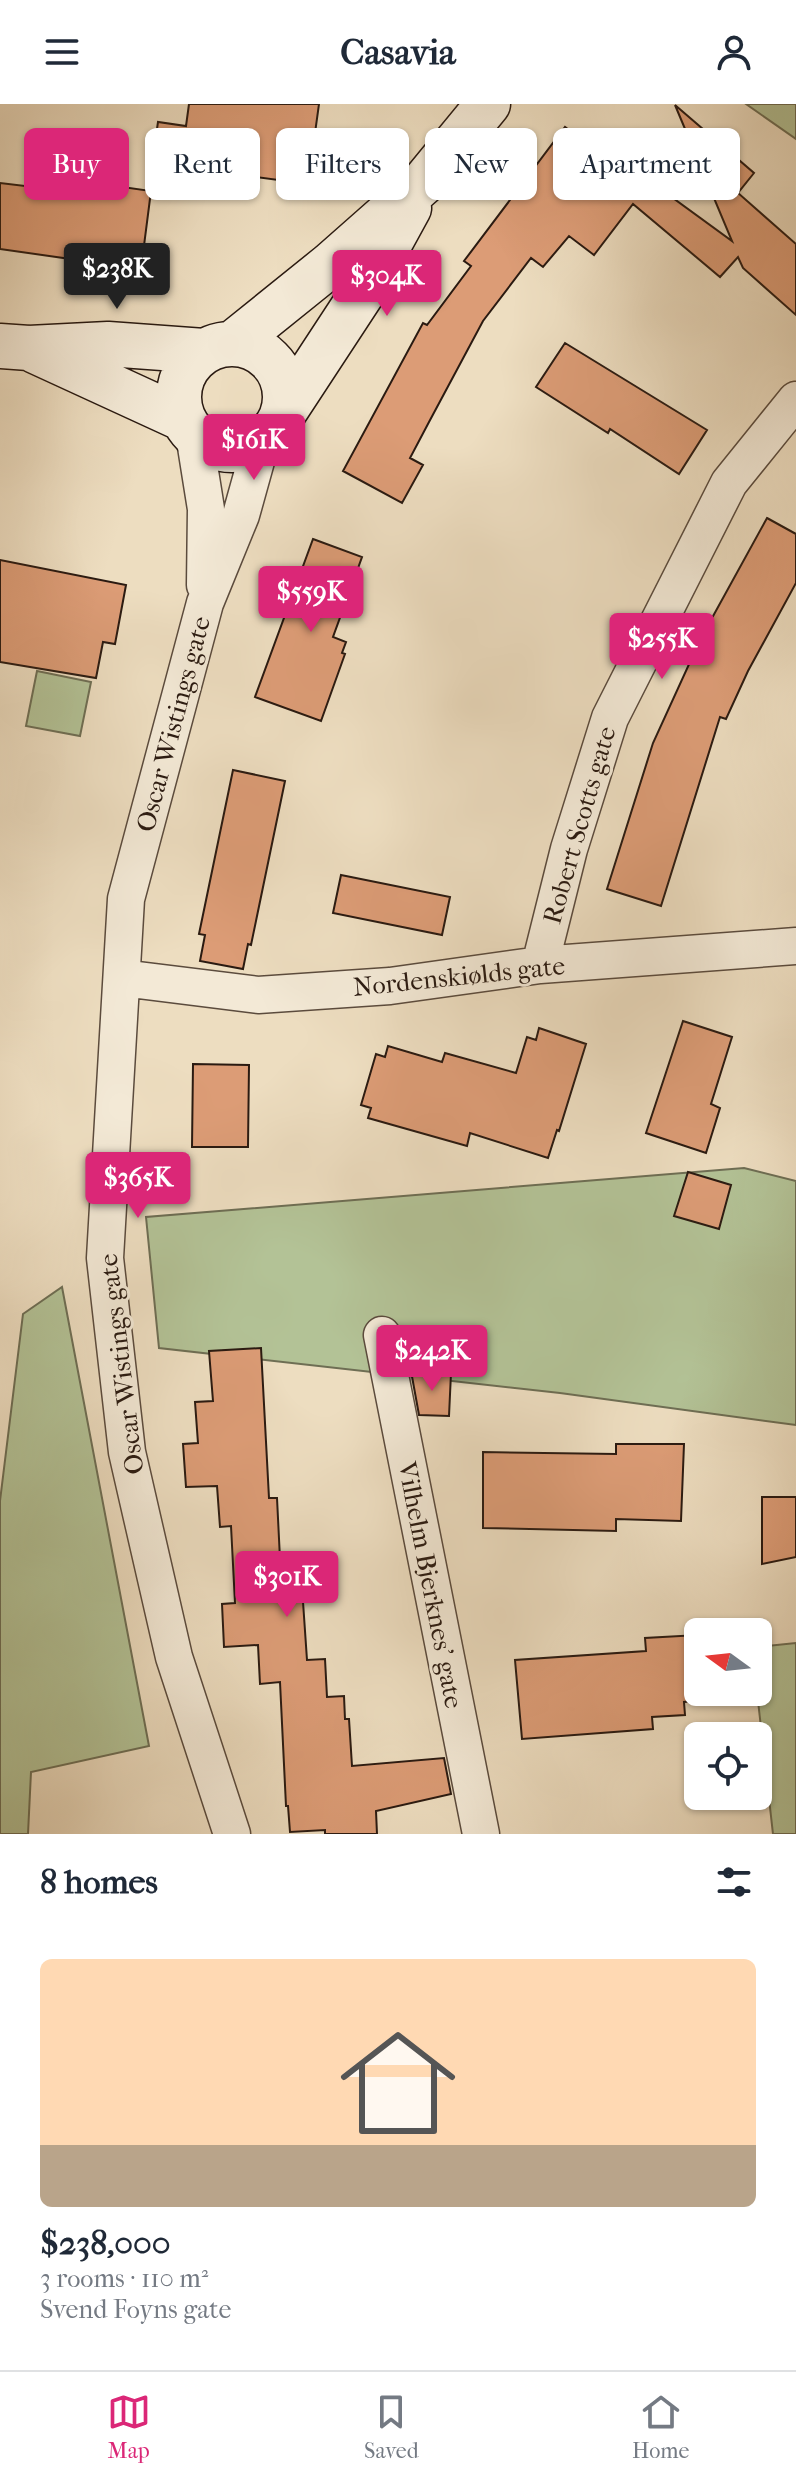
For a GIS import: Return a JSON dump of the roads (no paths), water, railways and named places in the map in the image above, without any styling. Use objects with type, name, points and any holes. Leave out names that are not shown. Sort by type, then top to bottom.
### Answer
[{"type":"street","points":[[188,426],[179,404],[184,374],[192,361],[218,347],[330,265],[424,182],[488,104]]},
{"type":"street","points":[[15,347],[188,426],[208,445],[225,450],[243,450],[272,428],[363,292],[424,182]]},
{"type":"street","points":[[15,347],[108,344],[249,346],[264,354],[283,380],[285,397],[272,428]]},
{"type":"street","name":"Robert Scotts gate","points":[[540,965],[569,849],[610,718],[729,483],[796,400]]},
{"type":"street","name":"Oscar Wistings gate","points":[[188,426],[206,509],[205,603]]},
{"type":"street","name":"Oscar Wistings gate","points":[[232,1834],[174,1657],[127,1452],[105,1258],[126,899],[205,603],[272,428]]},
{"type":"street","name":"Nordenskiølds gate","points":[[122,978],[258,995],[390,986],[540,965],[796,946]]},
{"type":"street","name":"Vilhelm Bjerknes' gate","points":[[382,1335],[481,1834]]}]
